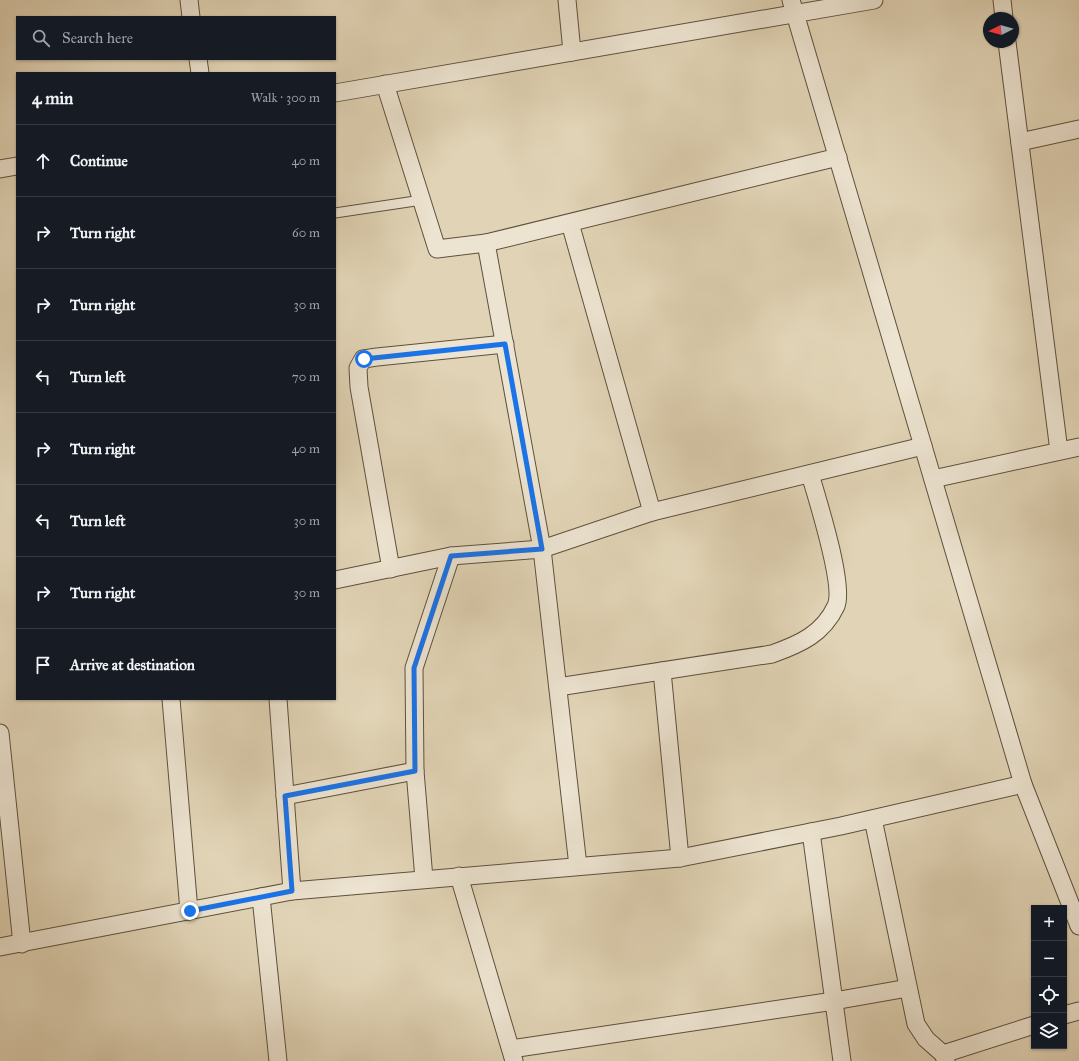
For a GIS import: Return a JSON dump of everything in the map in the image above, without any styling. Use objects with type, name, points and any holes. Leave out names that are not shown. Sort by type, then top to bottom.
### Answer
[{"type":"street","points":[[189,0],[191,16]]},
{"type":"street","points":[[567,0],[572,52]]},
{"type":"street","points":[[336,92],[572,52],[793,7],[874,0]]},
{"type":"street","points":[[1002,0],[1003,12]]},
{"type":"street","points":[[793,7],[1023,784],[1079,926]]},
{"type":"street","points":[[1008,48],[1059,451]]},
{"type":"street","points":[[198,60],[200,72]]},
{"type":"street","points":[[385,84],[437,249],[486,244],[838,158]]},
{"type":"street","points":[[1020,142],[1079,129]]},
{"type":"street","points":[[0,169],[16,166]]},
{"type":"street","points":[[570,223],[652,512]]},
{"type":"street","points":[[486,244],[542,549],[578,866]]},
{"type":"street","points":[[391,569],[359,386],[358,368],[364,359],[505,344]]},
{"type":"street","points":[[336,580],[451,556],[542,549],[652,512],[924,446]]},
{"type":"street","points":[[933,479],[1079,447]]},
{"type":"street","points":[[558,687],[772,654],[799,644],[821,629],[837,604],[837,574],[810,474]]},
{"type":"street","points":[[424,879],[415,771],[414,668],[451,556]]},
{"type":"street","points":[[662,671],[680,858]]},
{"type":"street","points":[[171,700],[190,911]]},
{"type":"street","points":[[278,700],[292,891]]},
{"type":"street","points":[[0,733],[22,944]]},
{"type":"street","points":[[285,796],[415,771]]},
{"type":"street","points":[[0,947],[292,891],[680,858],[873,819],[1023,784]]},
{"type":"street","points":[[873,819],[916,1024],[926,1040],[944,1057],[1031,1026]]},
{"type":"street","points":[[811,832],[842,1061]]},
{"type":"street","points":[[459,876],[513,1055],[908,988]]},
{"type":"street","points":[[261,897],[278,1061]]},
{"type":"street","points":[[1067,1014],[1079,1011]]},
{"type":"lane","points":[[336,213],[422,200]]},
{"type":"route","points":[[190,911],[292,891],[285,796],[415,771],[414,668],[451,556],[542,549],[505,344],[364,359]]}]
